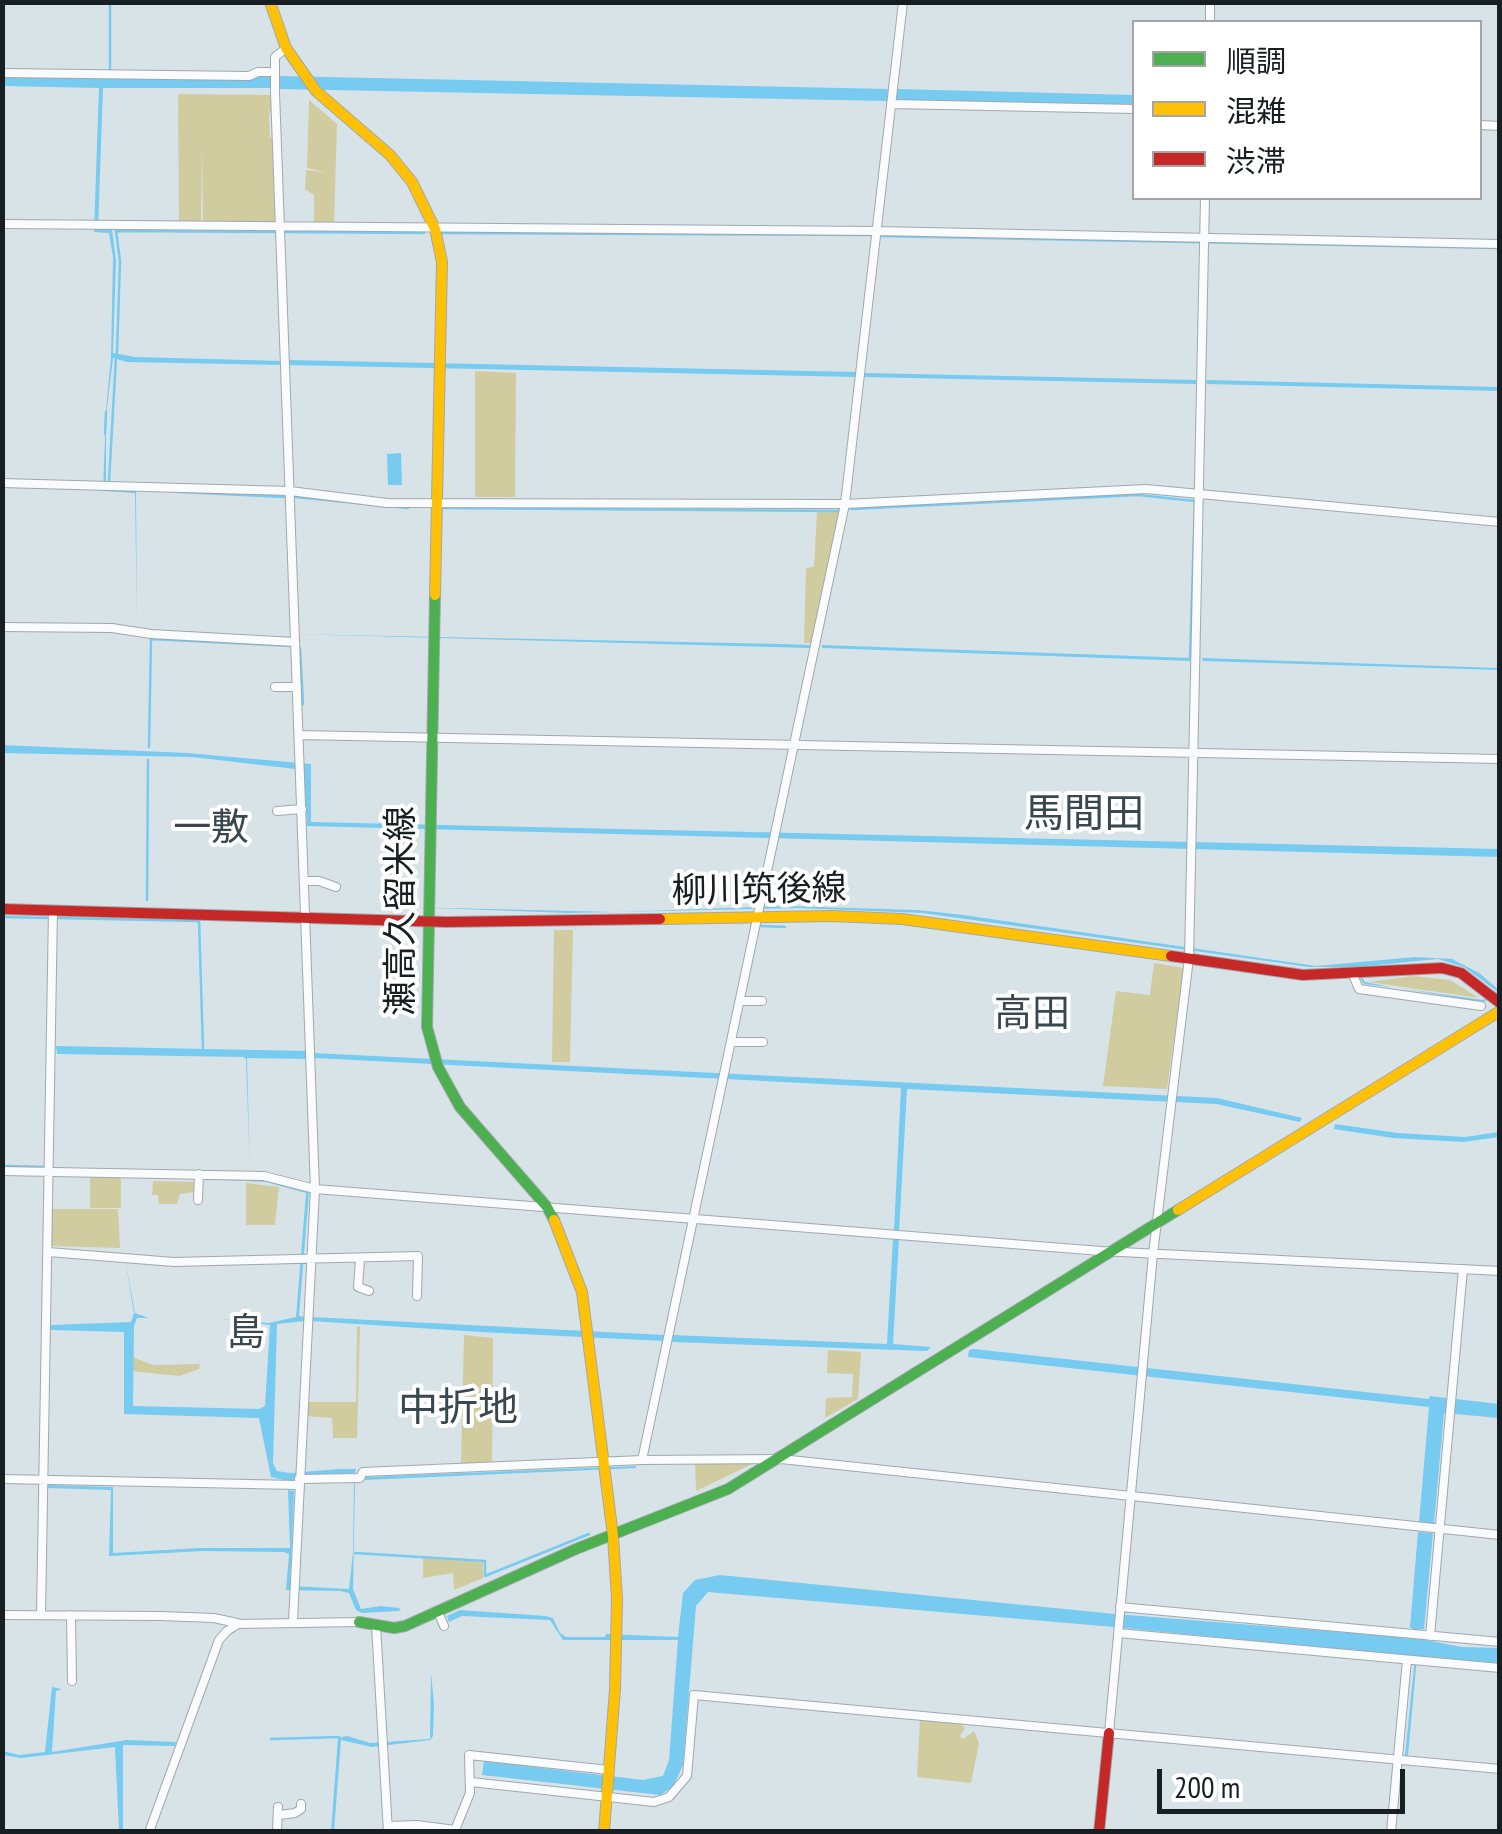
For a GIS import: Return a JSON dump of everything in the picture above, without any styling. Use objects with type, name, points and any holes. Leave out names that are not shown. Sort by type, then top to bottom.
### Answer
[{"type":"main road","name":"瀬高久留米線","points":[[270,2],[286,48],[304,75],[316,91],[390,154],[412,182],[434,229],[444,287],[426,1005],[436,1062],[460,1108],[547,1207],[574,1265],[590,1334],[613,1536],[617,1647],[604,1832]]},
{"type":"main road","name":"柳川筑後線","points":[[2,909],[306,918],[428,912],[832,916],[917,921],[1302,976],[1442,968],[1460,973],[1500,1004]]},
{"type":"main road","points":[[358,1622],[405,1626],[576,1549],[728,1489],[1500,1012]]},
{"type":"main road","points":[[1100,1832],[1109,1733]]},
{"type":"street","points":[[642,1460],[846,504],[904,2]]},
{"type":"street","points":[[286,48],[275,56],[275,72],[315,1189],[293,1621]]},
{"type":"street","points":[[2,73],[248,76],[275,72]]},
{"type":"street","points":[[892,104],[1132,109]]},
{"type":"street","points":[[1109,1733],[1156,1222],[1189,958],[1205,200]]},
{"type":"street","points":[[2,224],[876,232],[1500,244]]},
{"type":"street","points":[[2,483],[290,491],[387,502],[846,504],[1146,489],[1500,522]]},
{"type":"street","points":[[2,627],[112,628],[151,634],[296,642]]},
{"type":"street","points":[[275,688],[297,687]]},
{"type":"street","points":[[299,735],[1500,759]]},
{"type":"street","points":[[277,811],[302,809]]},
{"type":"street","points":[[304,881],[336,887]]},
{"type":"street","points":[[41,1615],[53,910]]},
{"type":"street","points":[[1352,975],[1359,988],[1481,1006]]},
{"type":"street","points":[[740,1001],[762,1001]]},
{"type":"street","points":[[732,1042],[762,1042]]},
{"type":"street","points":[[2,1171],[264,1176],[315,1189],[1109,1252],[1500,1271]]},
{"type":"street","points":[[198,1200],[199,1174]]},
{"type":"street","points":[[48,1252],[174,1262],[418,1256],[418,1296]]},
{"type":"street","points":[[360,1259],[358,1288],[369,1291]]},
{"type":"street","points":[[1430,1636],[1463,1269]]},
{"type":"street","points":[[2,1480],[299,1482],[360,1478],[363,1472],[604,1466],[642,1460],[781,1459],[1500,1535]]},
{"type":"street","points":[[1120,1610],[1500,1642]]},
{"type":"street","points":[[438,1612],[444,1626]]},
{"type":"street","points":[[2,1615],[214,1618],[238,1624],[358,1622]]},
{"type":"street","points":[[71,1616],[72,1681]]},
{"type":"street","points":[[149,1832],[219,1640],[238,1624]]},
{"type":"street","points":[[376,1626],[388,1829],[417,1825],[455,1830],[470,1793],[469,1755],[609,1771]]},
{"type":"street","points":[[1118,1631],[1500,1668]]},
{"type":"street","points":[[1391,1832],[1407,1660]]},
{"type":"street","points":[[471,1782],[654,1802],[669,1797],[687,1776],[694,1695],[1500,1768]]},
{"type":"street","points":[[277,1832],[279,1811],[295,1813],[301,1810],[301,1804]]},
{"type":"shaded area","points":[[178,94],[273,95],[269,114],[270,137],[274,138],[276,224],[203,224],[202,145],[201,223],[179,224]]},
{"type":"shaded area","points":[[309,100],[337,124],[334,223],[314,223],[314,195],[305,189],[306,170],[326,172],[307,168]]},
{"type":"shaded area","points":[[475,371],[516,373],[515,497],[475,497]]},
{"type":"shaded area","points":[[817,512],[840,512],[812,643],[804,643],[806,568],[814,567]]},
{"type":"shaded area","points":[[554,930],[573,930],[570,1062],[552,1062]]},
{"type":"shaded area","points":[[1154,963],[1184,968],[1167,1089],[1103,1086],[1116,991],[1150,995]]},
{"type":"shaded area","points":[[1413,976],[1450,980],[1479,998],[1369,982]]},
{"type":"shaded area","points":[[90,1175],[121,1177],[121,1208],[90,1208]]},
{"type":"shaded area","points":[[153,1181],[195,1182],[195,1192],[180,1194],[177,1204],[159,1204],[158,1195],[152,1195]]},
{"type":"shaded area","points":[[246,1183],[279,1187],[275,1225],[246,1225]]},
{"type":"shaded area","points":[[52,1209],[118,1209],[120,1248],[51,1246]]},
{"type":"shaded area","points":[[357,1326],[357,1438],[333,1438],[332,1418],[305,1416],[306,1402],[356,1402]]},
{"type":"shaded area","points":[[464,1335],[493,1338],[492,1463],[461,1464]]},
{"type":"shaded area","points":[[828,1350],[861,1352],[858,1399],[825,1418],[826,1398],[852,1397],[853,1374],[827,1373]]},
{"type":"shaded area","points":[[132,1357],[153,1365],[200,1364],[199,1369],[179,1376],[132,1371]]},
{"type":"shaded area","points":[[695,1463],[748,1463],[752,1464],[696,1491]]},
{"type":"shaded area","points":[[423,1558],[483,1562],[483,1578],[454,1590],[453,1573],[423,1578]]},
{"type":"shaded area","points":[[920,1719],[960,1724],[965,1728],[960,1736],[963,1739],[974,1731],[979,1743],[971,1783],[917,1777]]},
{"type":"water","points":[[279,76],[888,89],[887,101],[279,89]]},
{"type":"water","points":[[3,77],[271,77],[272,88],[103,88],[98,228],[112,230],[116,260],[113,353],[282,361],[282,365],[127,362],[113,358],[106,416],[106,488],[136,491],[137,625],[135,493],[103,491],[106,410],[111,357],[113,257],[109,233],[94,232],[99,88],[3,86]]},
{"type":"water","points":[[897,89],[1132,95],[1132,106],[896,102]]},
{"type":"water","points":[[288,360],[857,372],[857,377],[288,365]]},
{"type":"water","points":[[864,373],[1196,380],[1196,384],[864,377]]},
{"type":"water","points":[[1206,380],[1499,387],[1500,391],[1207,384]]},
{"type":"water","points":[[401,453],[402,485],[388,485],[387,454]]},
{"type":"water","points":[[292,634],[781,644],[810,648]]},
{"type":"water","points":[[822,648],[1191,658],[1191,661]]},
{"type":"water","points":[[1202,658],[1499,668],[1500,670],[1203,661]]},
{"type":"water","points":[[2,745],[187,753],[311,764],[311,822],[1499,849],[1499,857],[307,826],[304,770],[192,757],[3,753]]},
{"type":"water","points":[[785,906],[917,910],[1316,966],[1415,957],[1452,959],[1479,973],[1499,990],[1499,994],[1483,1002],[1399,988],[1483,1000],[1498,992],[1464,967],[1438,959],[1356,967],[1365,982],[1392,987],[1364,984],[1353,967],[1309,967],[923,913],[797,908],[616,912]]},
{"type":"water","points":[[406,907],[615,912],[569,913]]},
{"type":"water","points":[[56,1046],[307,1051],[308,1059],[247,1058],[250,1171],[243,1057],[57,1054]]},
{"type":"water","points":[[314,1053],[1217,1098],[1302,1118],[1300,1122],[1216,1104],[907,1089],[899,1232],[894,1231],[901,1088],[314,1058]]},
{"type":"water","points":[[1335,1124],[1465,1137],[1499,1132],[1499,1137],[1463,1142],[1393,1138],[1334,1129]]},
{"type":"water","points":[[201,1179],[267,1181],[309,1192],[299,1316],[306,1317],[306,1321],[277,1324],[273,1463],[277,1471],[290,1473],[356,1469],[355,1473],[297,1475],[289,1481],[271,1477],[259,1418],[124,1414],[124,1332],[51,1330],[51,1325],[131,1322],[134,1313],[125,1259],[135,1313],[149,1318],[137,1318],[134,1326],[133,1406],[265,1406],[270,1325],[219,1319],[269,1323],[296,1317],[306,1193],[266,1182]]},
{"type":"water","points":[[893,1238],[899,1238],[893,1344],[931,1347],[927,1351],[672,1342],[673,1335],[887,1344]]},
{"type":"water","points":[[311,1317],[665,1335],[663,1341],[480,1332],[311,1321]]},
{"type":"water","points":[[969,1350],[1499,1404],[1499,1418],[1444,1413],[1434,1523],[1427,1524],[1419,1522],[1429,1407],[968,1357]]},
{"type":"water","points":[[636,1468],[365,1480],[365,1477]]},
{"type":"water","points":[[354,1483],[353,1589],[361,1609],[381,1606],[401,1610],[362,1613],[356,1610],[349,1593],[286,1590],[289,1554],[284,1552],[109,1556],[111,1490],[48,1488],[113,1487],[113,1553],[290,1548],[288,1490],[294,1491],[290,1586],[349,1589]]},
{"type":"water","points":[[1418,1532],[1433,1533],[1424,1629],[1415,1630],[1410,1627]]},
{"type":"water","points":[[720,1575],[1115,1614],[1415,1638],[1462,1647],[1499,1648],[1500,1663],[1417,1657],[1408,1756],[1405,1755],[1415,1657],[708,1592],[696,1606],[683,1765],[673,1787],[660,1795],[482,1775],[484,1761],[643,1780],[663,1776],[669,1760],[678,1640],[563,1640],[550,1620],[462,1616],[449,1622],[447,1616],[460,1610],[545,1616],[553,1618],[566,1637],[678,1637],[683,1593],[695,1580]]},
{"type":"water","points":[[431,1673],[434,1704],[430,1740],[372,1747],[341,1740],[331,1832],[338,1738],[347,1736],[370,1743],[430,1739]]},
{"type":"water","points":[[52,1687],[62,1689],[56,1691],[52,1752],[127,1740],[176,1742],[175,1746],[123,1745],[123,1831],[119,1831],[115,1747],[21,1758],[3,1755],[3,1751],[19,1755],[45,1752]]},
{"type":"waterway","points":[[110,2],[110,71]]},
{"type":"waterway","points":[[117,353],[120,261],[116,231],[275,232]]},
{"type":"waterway","points":[[283,232],[424,233]]},
{"type":"waterway","points":[[443,233],[872,235]]},
{"type":"waterway","points":[[880,236],[1500,248]]},
{"type":"waterway","points":[[109,482],[116,357]]},
{"type":"waterway","points":[[105,434],[106,412]]},
{"type":"waterway","points":[[179,492],[286,497]]},
{"type":"waterway","points":[[851,509],[1138,495],[1195,501],[1190,658]]},
{"type":"waterway","points":[[295,497],[408,508]]},
{"type":"waterway","points":[[443,508],[839,511]]},
{"type":"waterway","points":[[149,747],[151,639],[293,646]]},
{"type":"waterway","points":[[300,648],[303,704]]},
{"type":"waterway","points":[[147,900],[148,760]]},
{"type":"waterway","points":[[2,917],[51,918]]},
{"type":"waterway","points":[[57,918],[199,921],[203,1048]]},
{"type":"waterway","points":[[761,926],[785,927]]},
{"type":"waterway","points":[[2,1166],[45,1167]]},
{"type":"waterway","points":[[355,1553],[485,1561],[485,1576],[589,1534]]},
{"type":"waterway","points":[[271,1739],[339,1737]]},
{"type":"waterway","points":[[415,1830],[427,1832]]},
{"type":"traffic: fast","points":[[435,595],[427,1027],[438,1067],[460,1107],[554,1220]]},
{"type":"traffic: fast","points":[[359,1622],[405,1626],[576,1549],[728,1489],[1178,1210]]},
{"type":"traffic: slow","points":[[270,2],[286,48],[316,91],[390,155],[412,182],[435,229],[442,262],[435,595]]},
{"type":"traffic: slow","points":[[660,919],[902,919],[1171,956]]},
{"type":"traffic: slow","points":[[1178,1210],[1500,1011]]},
{"type":"traffic: slow","points":[[554,1220],[582,1292],[613,1536],[617,1599],[615,1689],[604,1832]]},
{"type":"traffic: jam","points":[[2,909],[447,922],[660,919]]},
{"type":"traffic: jam","points":[[1171,956],[1303,975],[1442,968],[1461,973],[1500,1003]]},
{"type":"traffic: jam","points":[[1099,1832],[1109,1733]]},
{"type":"district","name":"馬間田","points":[[1084,816]]},
{"type":"district","name":"一敷","points":[[211,829]]},
{"type":"district","name":"高田","points":[[1032,1015]]},
{"type":"district","name":"島","points":[[246,1334]]},
{"type":"district","name":"中折地","points":[[458,1410]]}]
